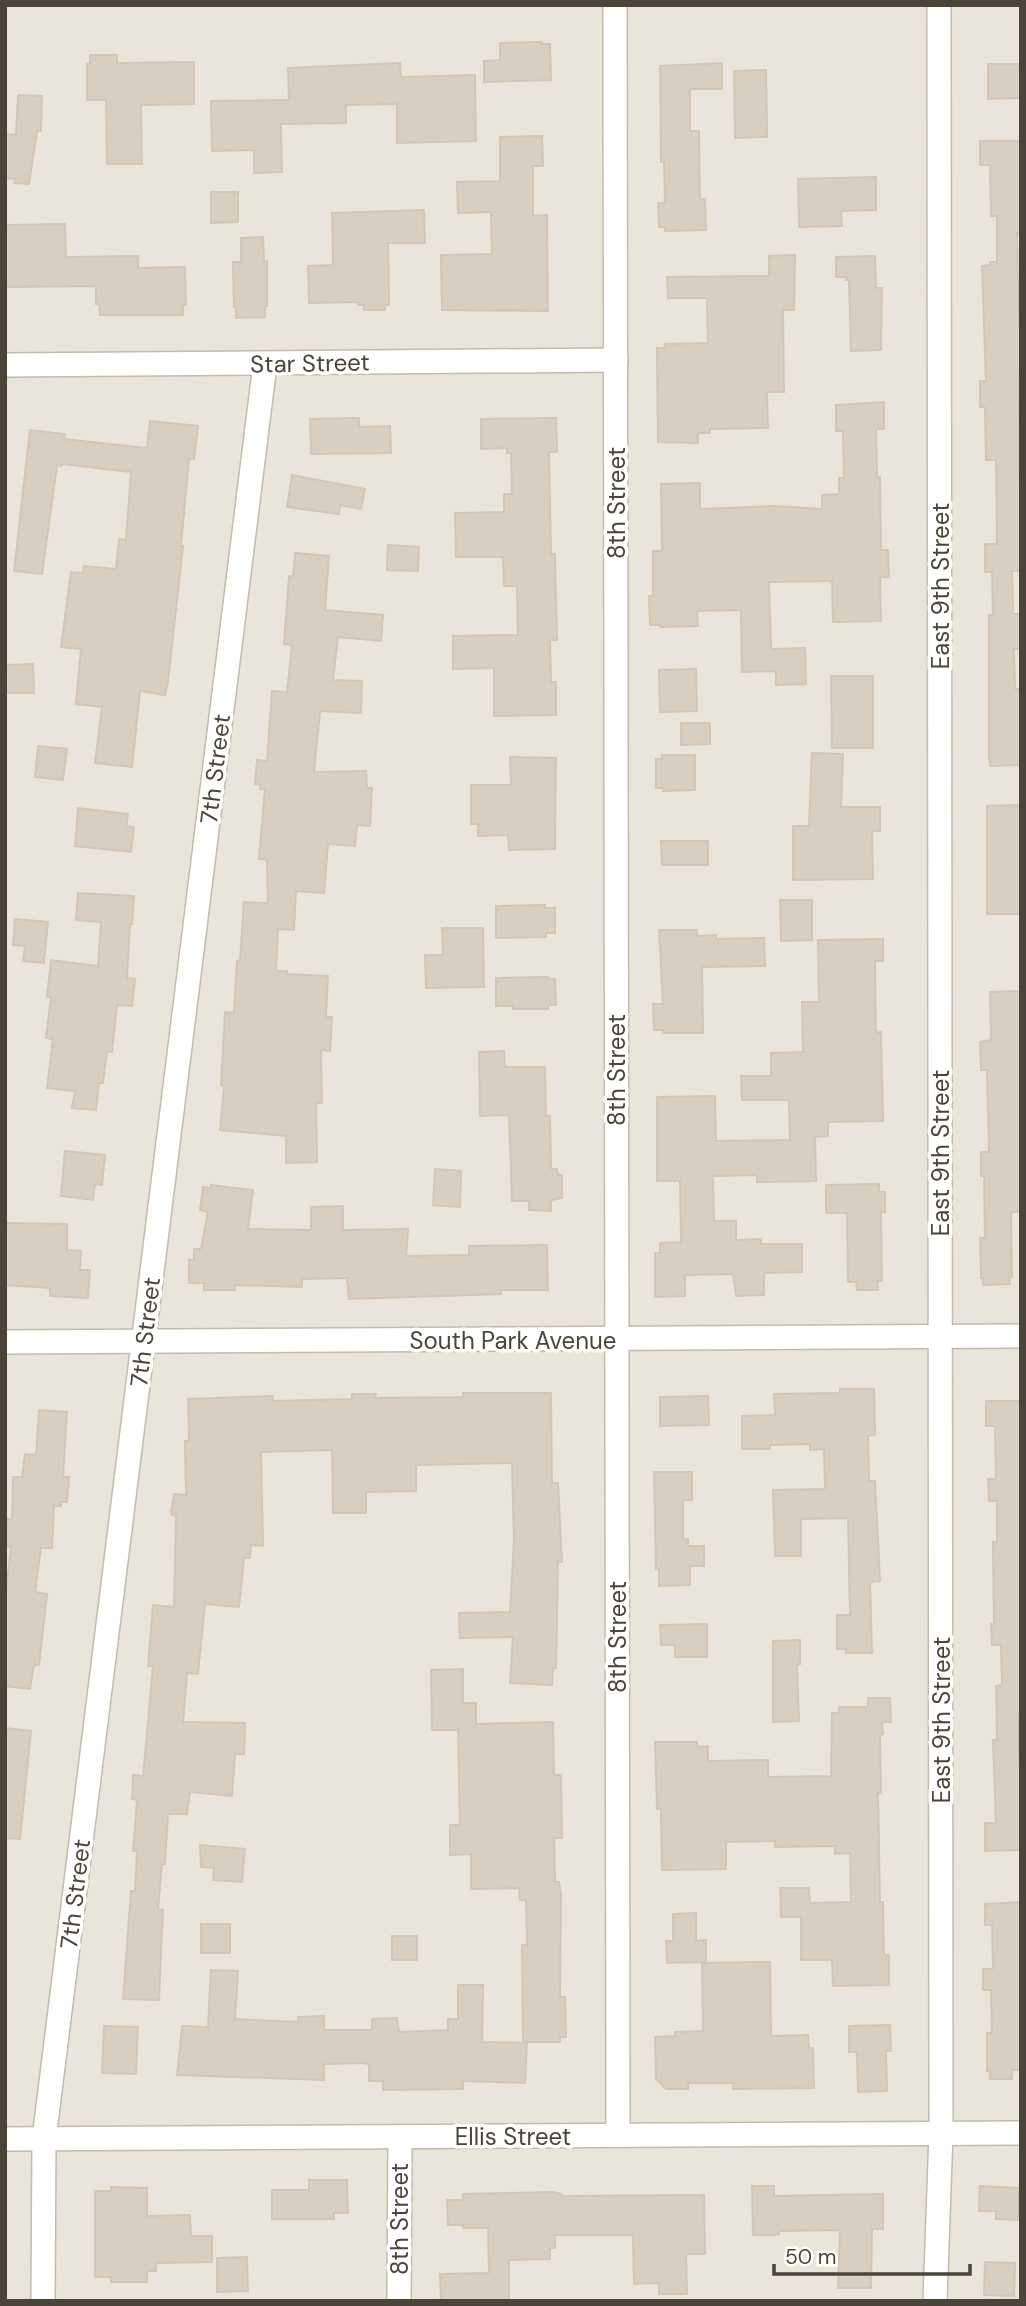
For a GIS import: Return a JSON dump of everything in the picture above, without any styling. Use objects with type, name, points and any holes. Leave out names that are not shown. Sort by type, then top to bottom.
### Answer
[{"type":"street","name":"8th Street","points":[[615,5],[618,2135]]},
{"type":"street","name":"East 9th Street","points":[[935,2301],[941,2133],[939,5]]},
{"type":"street","name":"Star Street","points":[[5,365],[615,360]]},
{"type":"street","name":"7th Street","points":[[43,2301],[44,2139],[265,364]]},
{"type":"street","name":"South Park Avenue","points":[[5,1342],[1021,1336]]},
{"type":"street","name":"Ellis Street","points":[[5,2139],[1021,2133]]},
{"type":"street","name":"8th Street","points":[[399,2301],[400,2137]]},
{"type":"shaded area","points":[[5,5],[1021,5],[1021,2301],[5,2301]]},
{"type":"building","points":[[500,43],[550,44],[551,80],[484,82],[484,61],[500,60]]},
{"type":"building","points":[[90,55],[117,55],[117,63],[194,62],[194,104],[141,105],[142,164],[107,164],[106,100],[87,100],[87,64],[90,64]]},
{"type":"building","points":[[400,63],[401,77],[475,75],[476,141],[397,143],[397,104],[346,105],[346,123],[281,124],[282,172],[254,173],[254,150],[212,151],[211,101],[289,100],[288,68]]},
{"type":"building","points":[[722,63],[722,89],[690,89],[690,131],[699,131],[700,199],[705,199],[706,230],[665,231],[665,227],[659,227],[658,203],[665,203],[664,162],[661,162],[660,66]]},
{"type":"building","points":[[988,64],[1021,64],[1021,98],[988,99]]},
{"type":"building","points":[[766,70],[767,137],[735,138],[734,71]]},
{"type":"building","points":[[18,95],[42,96],[41,131],[37,131],[29,184],[14,183],[15,179],[5,178],[5,134],[16,135]]},
{"type":"building","points":[[542,136],[543,166],[533,166],[533,216],[547,215],[548,311],[442,310],[441,255],[492,254],[491,212],[458,213],[457,182],[500,181],[500,137]]},
{"type":"building","points":[[980,141],[1021,141],[1021,233],[1017,233],[1021,326],[1021,571],[1012,571],[1013,614],[1021,614],[1021,649],[1014,649],[1015,689],[1020,689],[1021,765],[990,766],[989,757],[989,615],[993,615],[992,572],[985,572],[985,544],[997,544],[996,460],[986,460],[985,407],[980,407],[980,381],[986,381],[982,266],[997,262],[997,216],[991,216],[990,165],[980,165]]},
{"type":"building","points":[[876,177],[876,210],[841,211],[842,226],[799,227],[798,179]]},
{"type":"building","points":[[211,192],[238,192],[238,222],[211,223]]},
{"type":"building","points":[[424,210],[425,243],[388,243],[389,305],[385,305],[385,310],[364,310],[364,305],[358,305],[358,302],[309,303],[308,266],[333,265],[332,213]]},
{"type":"building","points":[[65,224],[66,257],[138,256],[138,268],[185,267],[186,305],[183,305],[183,315],[100,315],[99,304],[96,304],[96,286],[5,287],[5,225]]},
{"type":"building","points":[[263,237],[264,261],[267,261],[265,317],[236,318],[233,262],[241,262],[241,238]]},
{"type":"building","points":[[795,255],[794,310],[783,310],[784,392],[767,392],[768,428],[710,429],[710,433],[698,433],[698,443],[658,442],[657,348],[665,348],[665,344],[708,343],[707,298],[668,298],[667,277],[769,276],[769,256]]},
{"type":"building","points":[[875,256],[876,288],[882,288],[881,350],[851,351],[849,280],[846,280],[846,277],[836,277],[836,257]]},
{"type":"building","points":[[884,402],[884,429],[876,429],[881,550],[888,550],[889,577],[881,577],[880,580],[881,621],[833,622],[832,581],[769,582],[772,649],[805,648],[806,684],[776,685],[776,671],[742,672],[741,610],[697,611],[698,626],[650,625],[649,596],[653,596],[653,551],[662,551],[661,484],[700,483],[700,509],[776,506],[822,509],[822,495],[839,494],[839,478],[844,478],[843,431],[836,431],[836,405]]},
{"type":"building","points":[[359,418],[359,427],[390,426],[391,453],[311,454],[310,419]]},
{"type":"building","points":[[556,418],[557,452],[549,452],[551,554],[555,554],[557,640],[550,640],[551,682],[556,682],[556,715],[494,716],[494,668],[453,669],[453,636],[518,635],[517,586],[504,586],[503,557],[456,557],[455,513],[504,512],[504,494],[512,494],[511,453],[507,453],[507,448],[481,449],[481,419]]},
{"type":"building","points":[[150,421],[198,426],[194,459],[189,459],[183,546],[168,681],[165,695],[140,691],[132,767],[95,763],[102,707],[76,704],[81,649],[61,647],[71,572],[83,573],[84,566],[116,569],[119,539],[126,540],[131,472],[57,465],[42,574],[14,571],[30,430],[65,434],[64,439],[147,448]]},
{"type":"building","points":[[292,475],[365,489],[361,509],[340,505],[339,514],[287,507]]},
{"type":"building","points":[[388,545],[419,547],[418,571],[387,570]]},
{"type":"building","points":[[295,553],[329,556],[325,610],[383,615],[381,641],[338,637],[333,680],[362,681],[361,713],[320,711],[314,772],[366,771],[367,788],[372,788],[370,826],[357,825],[355,846],[328,844],[324,893],[296,891],[294,930],[278,929],[276,971],[328,976],[326,1017],[332,1017],[330,1051],[321,1050],[322,1103],[316,1103],[317,1162],[286,1163],[286,1136],[220,1130],[224,1086],[221,1085],[225,1012],[234,1013],[244,902],[268,903],[267,860],[259,859],[265,789],[260,789],[261,785],[255,784],[257,760],[267,761],[272,691],[287,692],[292,645],[284,644],[289,576],[293,576]]},
{"type":"building","points":[[33,664],[34,693],[5,693],[5,665]]},
{"type":"building","points":[[696,669],[697,711],[660,712],[659,670]]},
{"type":"building","points":[[831,676],[873,676],[873,748],[832,748]]},
{"type":"building","points":[[681,723],[710,723],[710,744],[681,745]]},
{"type":"building","points":[[38,746],[67,749],[63,780],[35,777]]},
{"type":"building","points":[[812,753],[843,754],[841,807],[880,807],[880,831],[872,831],[873,879],[793,880],[793,826],[809,826]]},
{"type":"building","points":[[662,755],[695,755],[695,790],[663,791],[663,788],[656,788],[656,759],[662,759]]},
{"type":"building","points":[[510,757],[556,758],[555,849],[509,850],[508,835],[478,836],[478,824],[471,824],[471,785],[511,785]]},
{"type":"building","points":[[1021,805],[1021,914],[987,914],[987,806]]},
{"type":"building","points":[[78,808],[128,814],[126,826],[134,827],[131,852],[75,846]]},
{"type":"building","points":[[661,841],[708,841],[708,865],[662,865]]},
{"type":"building","points":[[78,893],[134,896],[127,978],[135,979],[132,1006],[117,1005],[112,1052],[107,1051],[96,1110],[72,1108],[75,1091],[47,1088],[53,1039],[46,1038],[51,997],[47,997],[51,960],[98,966],[101,922],[76,920]]},
{"type":"building","points":[[780,900],[812,900],[812,940],[781,941]]},
{"type":"building","points":[[545,905],[545,908],[555,908],[555,933],[546,933],[546,937],[496,938],[496,906]]},
{"type":"building","points":[[15,919],[48,922],[44,963],[23,961],[25,946],[13,945]]},
{"type":"building","points":[[442,928],[483,928],[484,987],[426,988],[425,955],[443,955]]},
{"type":"building","points":[[659,930],[697,930],[697,936],[716,935],[716,939],[764,938],[765,966],[702,967],[703,1033],[663,1033],[663,1030],[654,1030],[653,1004],[663,1004]]},
{"type":"building","points":[[883,939],[883,961],[875,961],[876,1033],[881,1032],[883,1121],[828,1122],[828,1136],[815,1137],[816,1181],[757,1182],[757,1175],[713,1176],[714,1221],[736,1221],[736,1240],[761,1239],[761,1244],[802,1244],[802,1272],[764,1273],[764,1295],[736,1296],[733,1274],[685,1275],[685,1296],[655,1297],[655,1253],[660,1253],[660,1243],[681,1242],[680,1181],[657,1181],[657,1097],[715,1096],[716,1141],[790,1140],[789,1100],[742,1100],[741,1076],[771,1076],[771,1053],[803,1052],[802,1002],[819,1002],[818,940]]},
{"type":"building","points":[[496,978],[555,979],[556,1005],[548,1005],[548,1009],[496,1006]]},
{"type":"building","points":[[1021,991],[1021,1211],[1011,1213],[1010,1284],[983,1285],[980,1238],[985,1238],[981,1152],[989,1152],[987,1070],[981,1070],[980,1042],[991,1040],[990,992]]},
{"type":"building","points":[[504,1051],[505,1067],[545,1067],[546,1116],[550,1116],[551,1169],[557,1169],[558,1175],[562,1175],[562,1198],[551,1200],[551,1211],[529,1210],[529,1201],[512,1201],[509,1115],[480,1116],[479,1052]]},
{"type":"building","points":[[65,1151],[105,1155],[102,1185],[95,1184],[93,1200],[61,1196]]},
{"type":"building","points":[[435,1169],[461,1171],[460,1207],[433,1205]]},
{"type":"building","points":[[879,1184],[879,1192],[885,1192],[885,1212],[881,1212],[882,1281],[877,1281],[878,1290],[857,1290],[856,1282],[848,1282],[847,1213],[826,1213],[826,1185]]},
{"type":"building","points":[[211,1185],[253,1190],[248,1229],[311,1230],[311,1207],[343,1206],[343,1230],[408,1229],[406,1256],[469,1255],[469,1246],[547,1245],[548,1290],[501,1290],[501,1294],[349,1299],[347,1278],[302,1279],[302,1287],[235,1285],[235,1290],[204,1290],[204,1283],[189,1283],[189,1260],[194,1260],[194,1249],[201,1249],[208,1212],[200,1210],[203,1187],[211,1188]]},
{"type":"building","points":[[5,1223],[67,1224],[67,1250],[81,1251],[80,1270],[90,1270],[88,1298],[50,1296],[50,1288],[5,1285]]},
{"type":"building","points":[[840,1389],[874,1389],[875,1435],[868,1436],[869,1481],[875,1481],[880,1581],[870,1582],[872,1653],[846,1653],[846,1649],[837,1649],[837,1615],[850,1615],[848,1518],[801,1519],[801,1556],[775,1556],[773,1490],[825,1489],[824,1449],[810,1450],[810,1444],[742,1449],[742,1416],[775,1415],[774,1394],[840,1393]]},
{"type":"building","points":[[463,1393],[551,1393],[552,1483],[558,1483],[562,1562],[558,1562],[556,1668],[553,1668],[552,1685],[510,1683],[513,1637],[460,1638],[459,1613],[510,1612],[514,1542],[512,1463],[416,1465],[416,1491],[366,1492],[366,1513],[333,1513],[332,1450],[261,1452],[263,1546],[251,1545],[250,1558],[244,1558],[239,1607],[205,1604],[198,1674],[187,1673],[183,1722],[245,1723],[244,1754],[235,1754],[232,1796],[190,1792],[187,1814],[168,1814],[165,1864],[162,1864],[158,1909],[163,1910],[159,2000],[123,1999],[131,1891],[135,1891],[137,1851],[133,1851],[137,1800],[132,1799],[133,1775],[143,1776],[153,1666],[148,1666],[153,1605],[174,1607],[176,1516],[171,1514],[174,1494],[186,1495],[185,1441],[189,1441],[188,1399],[273,1396],[273,1401],[352,1399],[352,1394],[376,1394],[375,1398],[463,1397]]},
{"type":"building","points":[[708,1396],[709,1425],[660,1426],[660,1397]]},
{"type":"building","points":[[986,1401],[1021,1401],[1021,1715],[1018,1715],[1021,1850],[985,1851],[985,1823],[996,1823],[993,1740],[997,1740],[996,1686],[1002,1685],[1001,1645],[992,1645],[993,1542],[997,1542],[997,1501],[989,1501],[988,1479],[996,1479],[995,1426],[986,1426]]},
{"type":"building","points":[[39,1410],[67,1412],[63,1477],[69,1477],[67,1502],[54,1506],[52,1548],[41,1548],[35,1592],[47,1594],[39,1665],[34,1665],[30,1689],[5,1686],[5,1601],[11,1547],[6,1547],[7,1519],[12,1519],[13,1477],[22,1477],[25,1454],[36,1455]]},
{"type":"building","points":[[654,1472],[692,1472],[692,1500],[683,1500],[683,1540],[688,1539],[688,1546],[704,1546],[704,1566],[690,1566],[690,1585],[659,1586],[659,1569],[656,1569]]},
{"type":"building","points":[[707,1624],[707,1657],[675,1657],[675,1645],[661,1645],[660,1625]]},
{"type":"building","points":[[800,1640],[800,1664],[797,1664],[799,1721],[773,1722],[773,1641]]},
{"type":"building","points":[[463,1669],[463,1703],[476,1703],[476,1724],[553,1722],[554,1775],[561,1775],[562,1838],[554,1838],[555,1882],[559,1882],[561,1894],[560,1997],[565,1997],[566,2037],[560,2037],[560,2042],[523,2042],[522,1945],[527,1945],[526,1900],[520,1900],[519,1888],[471,1889],[471,1854],[450,1855],[450,1825],[460,1825],[458,1730],[432,1730],[431,1670]]},
{"type":"building","points":[[868,1698],[890,1698],[891,1722],[882,1722],[883,1734],[880,1735],[881,1793],[878,1793],[880,1902],[883,1902],[884,1955],[889,1955],[889,1985],[833,1986],[832,1960],[801,1960],[801,1917],[781,1917],[780,1888],[809,1888],[810,1903],[851,1902],[850,1853],[835,1854],[835,1846],[775,1847],[775,1841],[726,1842],[726,1869],[662,1870],[661,1809],[657,1809],[655,1742],[697,1742],[697,1747],[708,1746],[708,1761],[768,1760],[768,1777],[831,1776],[832,1713],[839,1713],[839,1707],[868,1707]]},
{"type":"building","points":[[5,1728],[31,1731],[20,1839],[5,1838]]},
{"type":"building","points":[[200,1845],[245,1849],[242,1882],[213,1880],[214,1868],[201,1867]]},
{"type":"building","points":[[1021,1902],[1021,2070],[1012,2070],[1012,2079],[990,2079],[990,2071],[987,2071],[987,2033],[992,2033],[991,1990],[983,1990],[983,1969],[993,1969],[992,1925],[985,1925],[985,1904]]},
{"type":"building","points":[[696,1913],[696,1941],[706,1940],[706,1962],[667,1963],[666,1941],[673,1941],[673,1914]]},
{"type":"building","points":[[201,1924],[230,1924],[230,1953],[201,1953]]},
{"type":"building","points":[[392,1936],[417,1936],[417,1960],[392,1960]]},
{"type":"building","points":[[770,1962],[771,2036],[808,2035],[809,2048],[813,2048],[814,2088],[733,2089],[733,2083],[688,2083],[688,2089],[666,2089],[656,2079],[655,2037],[675,2036],[675,2032],[703,2031],[702,1963]]},
{"type":"building","points":[[211,1970],[238,1971],[235,2019],[298,2022],[298,2017],[324,2016],[324,2030],[370,2030],[372,2019],[397,2018],[399,2032],[448,2030],[448,2019],[458,2019],[458,1985],[483,1985],[482,2042],[527,2043],[525,2083],[463,2081],[463,2089],[383,2090],[383,2081],[369,2081],[369,2065],[366,2063],[324,2064],[324,2080],[177,2075],[182,2026],[208,2027]]},
{"type":"building","points":[[890,2025],[891,2051],[886,2051],[887,2091],[858,2092],[857,2052],[849,2052],[849,2026]]},
{"type":"building","points":[[104,2026],[138,2027],[136,2074],[102,2073]]},
{"type":"building","points":[[309,2180],[347,2180],[348,2213],[334,2213],[334,2219],[272,2219],[272,2190],[309,2190]]},
{"type":"building","points":[[752,2186],[774,2186],[774,2196],[883,2194],[883,2229],[872,2229],[871,2288],[838,2288],[840,2230],[779,2231],[779,2234],[775,2235],[753,2235]]},
{"type":"building","points":[[980,2186],[1019,2188],[1018,2220],[996,2219],[996,2211],[979,2211]]},
{"type":"building","points":[[111,2187],[147,2188],[147,2216],[190,2215],[191,2236],[212,2236],[212,2262],[156,2263],[156,2271],[147,2271],[147,2282],[111,2282],[111,2277],[95,2277],[95,2191],[111,2191]]},
{"type":"building","points":[[553,2192],[561,2196],[704,2195],[705,2254],[686,2254],[687,2294],[659,2294],[659,2283],[634,2284],[633,2235],[555,2235],[555,2248],[550,2248],[550,2259],[509,2260],[509,2301],[441,2301],[440,2274],[489,2273],[488,2228],[448,2225],[447,2200],[463,2200],[463,2194]]},
{"type":"building","points":[[247,2257],[248,2291],[217,2292],[217,2258]]},
{"type":"building","points":[[985,2262],[1015,2263],[1014,2296],[984,2295]]}]
